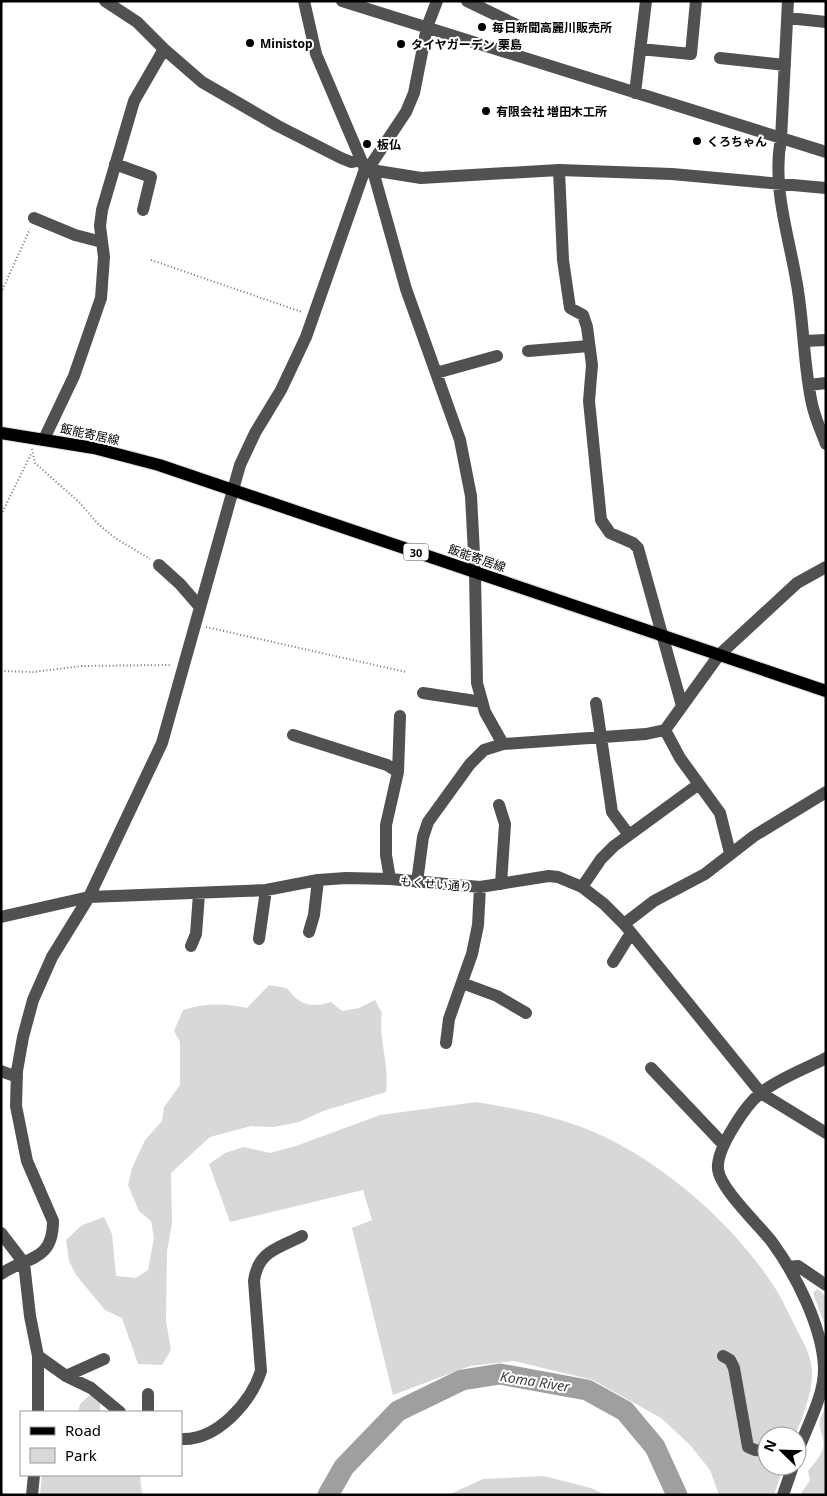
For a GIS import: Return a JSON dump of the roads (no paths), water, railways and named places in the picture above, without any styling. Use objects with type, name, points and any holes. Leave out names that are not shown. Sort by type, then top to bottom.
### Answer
[{"type":"main road","name":"飯能寄居線","points":[[1,433],[40,438],[126,456],[233,490],[826,691]]},
{"type":"street","points":[[105,1],[137,22],[164,49],[202,82],[278,126],[341,158],[366,167],[421,178],[559,170],[672,174],[826,188]]},
{"type":"street","points":[[304,1],[316,54],[366,167],[462,449],[470,496],[475,572],[477,683],[484,712],[503,744]]},
{"type":"street","points":[[342,1],[826,152]]},
{"type":"street","points":[[1,1274],[39,1257],[49,1246],[53,1232],[53,1221],[27,1161],[16,1106],[17,1077],[23,1038],[33,1000],[52,957],[89,897],[162,743],[233,490],[248,447],[281,390],[314,316],[366,167],[372,163],[406,112],[414,93],[427,27],[437,1]]},
{"type":"street","points":[[467,1],[525,29]]},
{"type":"street","points":[[635,93],[646,1]]},
{"type":"street","points":[[640,49],[692,54],[696,1]]},
{"type":"street","points":[[788,1],[781,139],[778,153],[780,185],[784,220],[797,280],[812,405],[826,444]]},
{"type":"street","points":[[788,18],[826,22]]},
{"type":"street","points":[[40,438],[74,376],[101,298],[104,257],[100,226],[115,164],[134,101],[164,49]]},
{"type":"street","points":[[720,58],[785,64]]},
{"type":"street","points":[[115,164],[151,177],[143,210]]},
{"type":"street","points":[[559,170],[563,260],[570,308],[583,315],[590,346],[592,365],[589,401],[601,520],[610,533],[633,543],[638,548],[682,706]]},
{"type":"street","points":[[34,218],[75,235],[102,242]]},
{"type":"street","points":[[804,341],[826,340]]},
{"type":"street","points":[[528,351],[590,346]]},
{"type":"street","points":[[436,372],[498,356]]},
{"type":"street","points":[[809,385],[826,383]]},
{"type":"street","points":[[159,565],[180,584],[200,607]]},
{"type":"street","points":[[417,882],[423,838],[428,822],[470,764],[484,750],[503,744],[646,734],[665,730],[719,655],[797,583],[826,567]]},
{"type":"street","points":[[423,693],[482,702]]},
{"type":"street","points":[[596,703],[603,737],[612,812],[629,835]]},
{"type":"street","points":[[390,880],[386,855],[386,825],[398,772],[400,716]]},
{"type":"street","points":[[665,730],[680,758],[720,813],[730,853]]},
{"type":"street","points":[[293,735],[387,765],[398,772]]},
{"type":"street","points":[[582,887],[601,859],[629,835],[699,784]]},
{"type":"street","points":[[613,962],[627,928],[654,901],[705,874],[754,836],[826,792]]},
{"type":"street","points":[[499,805],[505,824],[501,884]]},
{"type":"street","name":"もくせい通り","points":[[1,917],[89,897],[266,890],[318,880],[390,880],[480,888],[549,876],[558,877],[582,887],[604,904],[627,928],[762,1092],[826,1133]]},
{"type":"street","points":[[309,932],[314,915],[318,880]]},
{"type":"street","points":[[446,1042],[448,1019],[462,983],[478,924],[480,888]]},
{"type":"street","points":[[259,939],[266,890]]},
{"type":"street","points":[[191,946],[196,934],[200,894]]},
{"type":"street","points":[[462,983],[497,996],[526,1013]]},
{"type":"street","points":[[806,1426],[822,1386],[824,1368],[814,1320],[789,1267],[772,1242],[724,1184],[718,1171],[718,1156],[726,1137],[762,1092],[826,1058]]},
{"type":"street","points":[[651,1068],[724,1144]]},
{"type":"street","points":[[1,1071],[17,1077]]},
{"type":"street","points":[[1,1233],[24,1263],[30,1316],[38,1356],[38,1411]]},
{"type":"street","points":[[182,1439],[202,1436],[226,1422],[241,1406],[257,1383],[261,1371],[254,1281],[255,1269],[262,1256],[302,1236]]},
{"type":"street","points":[[789,1267],[798,1266],[826,1285]]},
{"type":"street","points":[[38,1356],[66,1376],[91,1388],[119,1411]]},
{"type":"street","points":[[724,1356],[734,1368],[748,1447],[757,1450]]},
{"type":"street","points":[[66,1376],[104,1359]]},
{"type":"street","points":[[148,1394],[148,1411]]},
{"type":"street","points":[[32,1495],[34,1476]]},
{"type":"street","points":[[783,1495],[790,1476]]},
{"type":"waterway","name":"Koma River","points":[[328,1495],[344,1467],[398,1411],[462,1380],[500,1374],[587,1390],[625,1411],[655,1447],[677,1495]]},
{"type":"place","name":"毎日新聞高麗川販売所","points":[[482,27]]},
{"type":"place","name":"Ministop","points":[[250,43]]},
{"type":"place","name":"タイヤガーデン 栗島","points":[[401,44]]},
{"type":"place","name":"有限会社 増田木工所","points":[[486,111]]},
{"type":"place","name":"くろちゃん","points":[[697,141]]},
{"type":"place","name":"板仏","points":[[367,144]]}]
